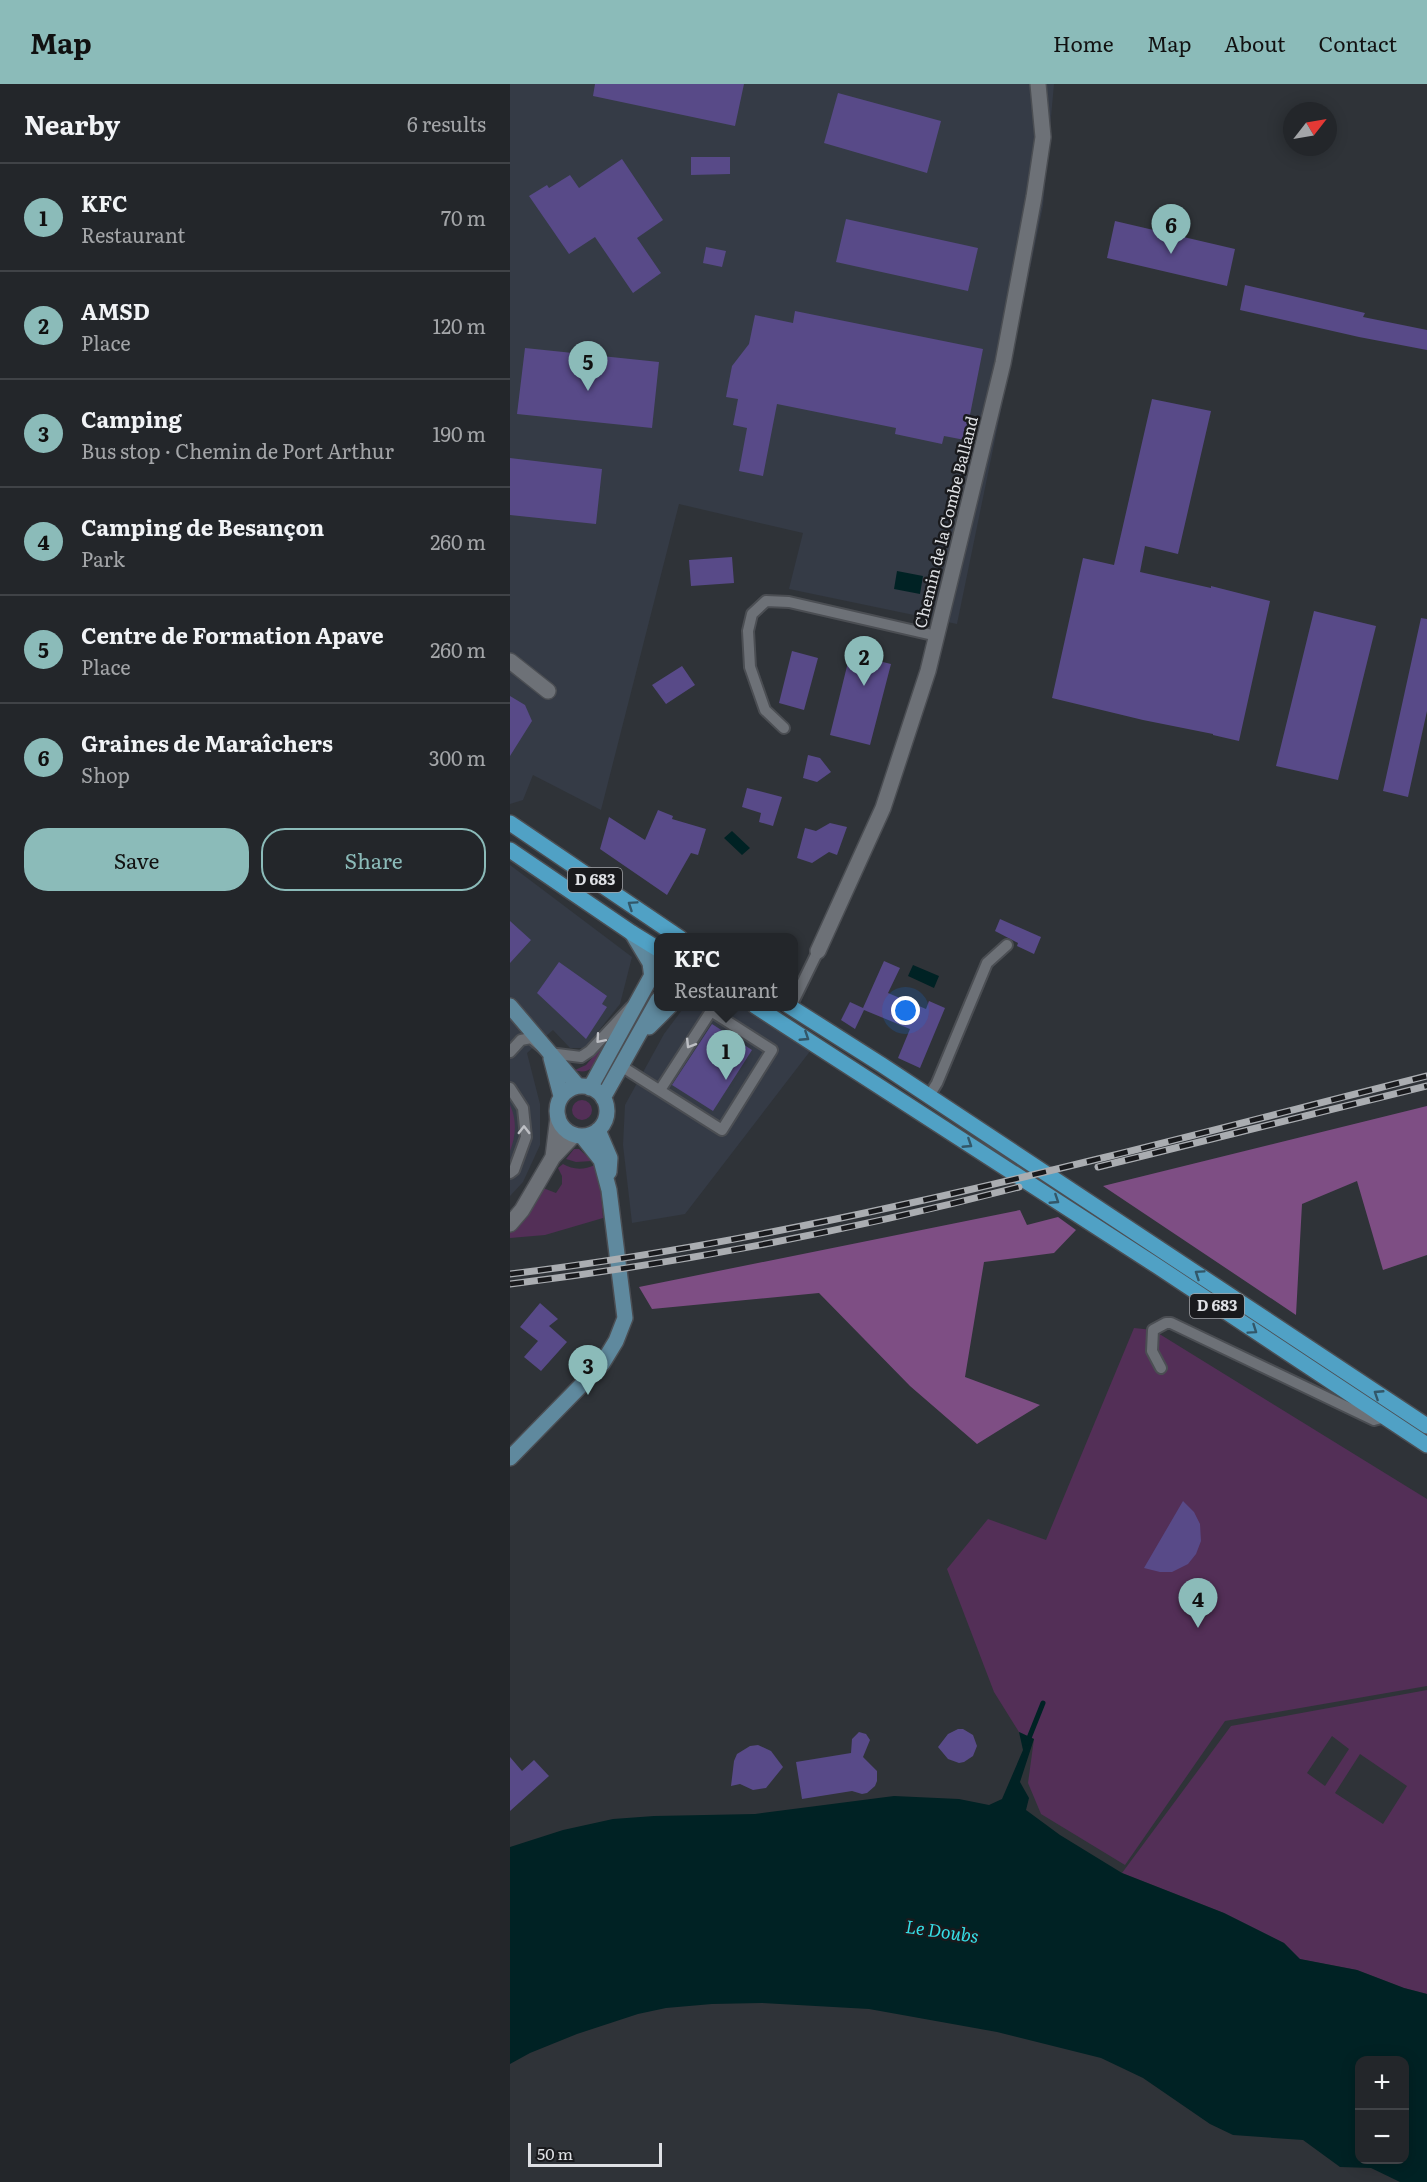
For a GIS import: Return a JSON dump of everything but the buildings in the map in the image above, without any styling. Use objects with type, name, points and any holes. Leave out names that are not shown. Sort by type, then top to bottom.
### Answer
[{"type":"main road","name":"D 683","points":[[510,824],[673,933]]},
{"type":"main road","name":"D 683","points":[[510,850],[654,947]]},
{"type":"main road","name":"D 683","points":[[763,1011],[1157,1266],[1427,1445]]},
{"type":"main road","name":"D 683","points":[[796,1011],[929,1096],[1427,1426]]},
{"type":"street","name":"Chemin de la Combe Balland","points":[[818,951],[883,808],[928,671],[937,636],[1003,363],[1034,197],[1043,137],[1038,84]]},
{"type":"street","points":[[510,661],[548,691]]},
{"type":"street","points":[[632,933],[654,969]]},
{"type":"street","points":[[584,1087],[599,1069],[654,973]]},
{"type":"street","points":[[510,1006],[549,1053],[584,1087]]},
{"type":"street","points":[[603,1098],[654,1007]]},
{"type":"street","points":[[638,1036],[665,1011]]},
{"type":"street","points":[[510,1458],[602,1364],[616,1341],[625,1318],[609,1190],[601,1160],[578,1136],[562,1126],[556,1111],[561,1096],[549,1053]]},
{"type":"street","points":[[510,1224],[522,1210],[553,1157],[578,1136],[591,1134],[598,1130],[606,1115],[606,1106],[598,1092],[584,1087],[572,1088],[561,1096]]},
{"type":"street","points":[[553,1157],[558,1117]]},
{"type":"street","points":[[598,1130],[610,1158],[609,1190]]},
{"type":"lane","points":[[784,728],[765,710],[750,667],[748,631],[752,614],[766,601],[789,602],[937,636]]},
{"type":"lane","points":[[929,1096],[937,1083],[987,963],[1007,945]]},
{"type":"lane","points":[[798,991],[818,951]]},
{"type":"lane","points":[[510,1052],[526,1038],[531,1038],[549,1053],[580,1057],[590,1052],[611,1027],[642,997]]},
{"type":"lane","points":[[621,1065],[722,1130],[772,1050],[711,1011],[660,1090]]},
{"type":"lane","points":[[510,1090],[523,1108],[526,1137],[514,1170],[510,1173]]},
{"type":"lane","points":[[1161,1368],[1152,1351],[1154,1330],[1166,1323],[1172,1323],[1374,1420],[1385,1417]]},
{"type":"shaded area","points":[[510,84],[1054,84],[1043,206],[957,624],[789,589],[803,533],[679,504],[601,810],[533,775],[523,800],[510,804]]},
{"type":"shaded area","points":[[510,865],[632,957],[620,1004],[585,1048],[570,1048],[553,1030],[527,1053],[540,1104],[540,1145],[523,1182],[510,1196]]},
{"type":"shaded area","points":[[681,1011],[748,1011],[811,1050],[685,1214],[632,1223],[623,1145],[625,1105],[664,1034]]},
{"type":"shaded area","points":[[611,1036],[598,1062],[593,1067],[582,1071],[575,1070],[586,1065]]},
{"type":"shaded area","points":[[578,1100],[586,1100],[592,1106],[592,1114],[586,1120],[578,1120],[572,1114],[572,1106]]},
{"type":"shaded area","points":[[510,1105],[515,1128],[510,1151]]},
{"type":"shaded area","points":[[1427,1106],[1427,1255],[1383,1270],[1357,1181],[1302,1204],[1296,1315],[1103,1186]]},
{"type":"shaded area","points":[[574,1149],[579,1149],[592,1161],[576,1162],[566,1159]]},
{"type":"shaded area","points":[[563,1164],[579,1169],[595,1165],[600,1183],[603,1218],[545,1235],[510,1238],[510,1231],[543,1188],[556,1193],[562,1184],[562,1176],[558,1168]]},
{"type":"shaded area","points":[[1020,1210],[1027,1225],[1058,1217],[1076,1230],[1054,1253],[984,1262],[965,1377],[1040,1405],[977,1444],[910,1386],[819,1293],[652,1309],[639,1287]]},
{"type":"shaded area","points":[[1134,1328],[1153,1330],[1427,1499],[1427,1686],[1225,1721],[1125,1865],[1041,1814],[1028,1783],[1034,1739],[1019,1732],[994,1692],[947,1569],[988,1519],[1046,1540]]},
{"type":"shaded area","points":[[1427,1690],[1427,1994],[1357,1970],[1299,1959],[1284,1943],[1224,1913],[1122,1873],[1231,1726]],"holes":[[[1332,1736],[1349,1749],[1325,1786],[1307,1773]],[[1360,1754],[1407,1786],[1383,1824],[1335,1793]]]},
{"type":"water","points":[[897,571],[923,576],[920,594],[894,589]]},
{"type":"water","points":[[732,831],[750,848],[742,855],[724,838]]},
{"type":"water","points":[[913,965],[939,976],[934,988],[908,976]]},
{"type":"water","name":"Le Doubs","points":[[1019,1732],[1034,1739],[1020,1782],[1029,1798],[1026,1810],[1060,1835],[1122,1873],[1224,1913],[1284,1943],[1300,1959],[1357,1970],[1427,1994],[1427,2182],[1400,2182],[1371,2168],[1340,2167],[1303,2140],[1233,2135],[1210,2124],[1143,2078],[1101,2058],[997,2032],[869,2009],[762,2003],[666,2008],[638,2014],[577,2034],[530,2053],[510,2064],[510,1847],[563,1830],[613,1819],[755,1814],[894,1796],[959,1799],[989,1805],[1002,1799],[1023,1750]]},
{"type":"waterway","points":[[1027,1743],[1043,1703]]},
{"type":"railway","points":[[510,1274],[626,1258],[857,1215],[1086,1162],[1427,1076]]},
{"type":"railway","points":[[1098,1167],[1427,1086]]},
{"type":"railway","points":[[510,1284],[639,1266],[766,1244],[1019,1187]]},
{"type":"place","name":"Graines de Maraîchers","points":[[1171,254]]},
{"type":"place","name":"Centre de Formation Apave","points":[[588,391]]},
{"type":"place","name":"AMSD","points":[[864,686]]},
{"type":"place","name":"KFC","points":[[726,1080]]},
{"type":"place","name":"Camping","points":[[588,1395]]},
{"type":"place","name":"Camping de Besançon","points":[[1198,1628]]}]
